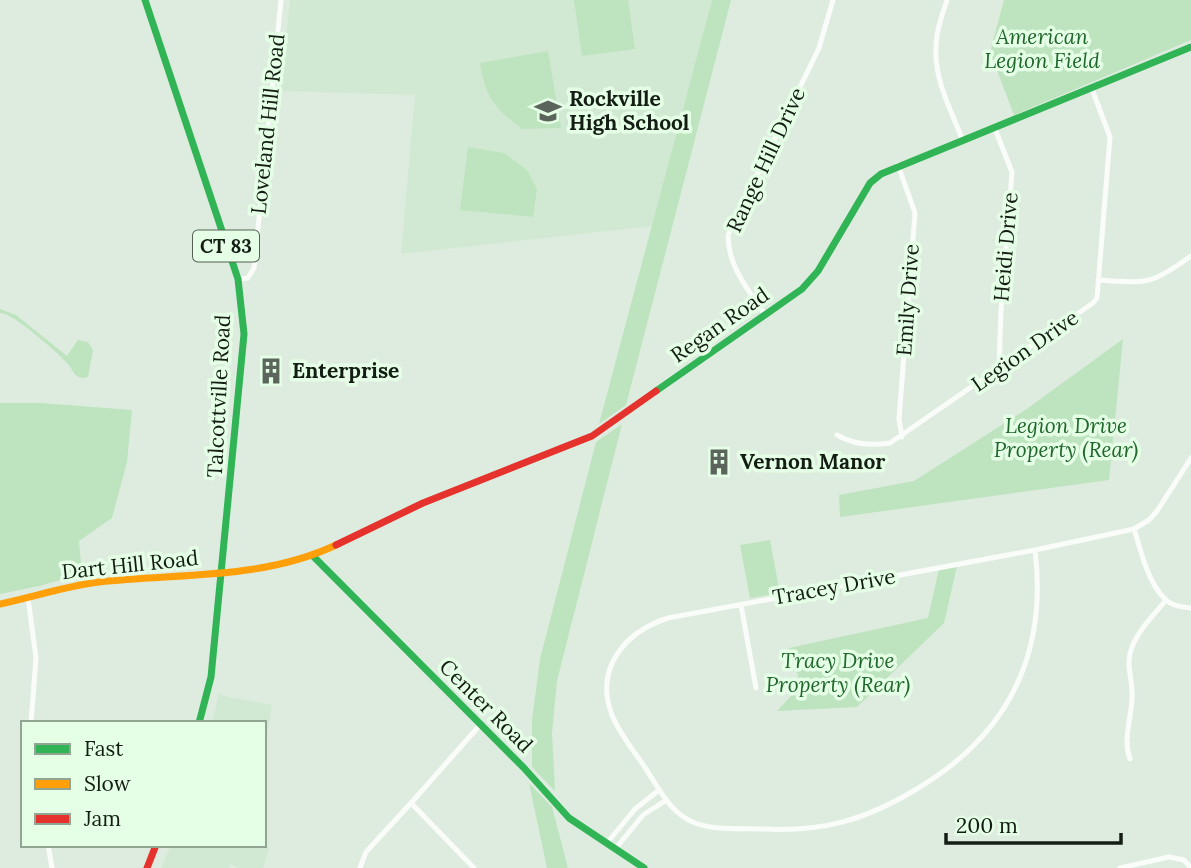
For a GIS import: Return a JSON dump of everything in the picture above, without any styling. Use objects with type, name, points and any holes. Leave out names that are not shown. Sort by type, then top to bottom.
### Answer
[{"type":"street","name":"Talcottville Road","points":[[145,0],[238,279],[244,334],[223,573],[211,677],[200,721]]},
{"type":"street","name":"Loveland Hill Road","points":[[238,279],[248,278],[254,268],[281,0]]},
{"type":"street","name":"Range Hill Drive","points":[[765,315],[732,265],[728,235],[819,48],[833,0]]},
{"type":"street","points":[[947,0],[937,34],[936,58],[943,89],[963,141]]},
{"type":"street","name":"Regan Road","points":[[223,573],[289,564],[313,556],[423,503],[592,436],[802,289],[812,278],[870,183],[881,174],[1191,47]]},
{"type":"street","name":"Legion Drive","points":[[837,435],[848,442],[873,446],[890,443],[902,437],[1097,298],[1110,137],[1092,89]]},
{"type":"street","name":"Heidi Drive","points":[[995,129],[1012,172],[999,368]]},
{"type":"street","name":"Emily Drive","points":[[898,165],[915,213],[899,419],[902,437]]},
{"type":"street","points":[[1098,280],[1144,283],[1155,280],[1191,256]]},
{"type":"street","name":"Tracey Drive","points":[[665,801],[611,713],[608,681],[612,664],[626,641],[649,624],[668,618],[1134,529],[1149,520],[1157,511],[1191,458]]},
{"type":"street","points":[[1134,529],[1153,580],[1166,600],[1180,607],[1191,608]]},
{"type":"street","points":[[616,848],[643,815],[665,801],[696,823],[798,830],[849,822],[879,810],[940,776],[971,750],[998,719],[1014,692],[1026,662],[1034,626],[1038,592],[1035,550]]},
{"type":"street","name":"Center Road","points":[[313,556],[524,768],[569,818],[644,868]]},
{"type":"street","name":"Dart Hill Road","points":[[0,604],[97,582],[223,573]]},
{"type":"street","points":[[28,598],[36,658],[31,721]]},
{"type":"street","points":[[1130,759],[1127,742],[1133,694],[1130,653],[1135,640],[1166,600]]},
{"type":"street","points":[[741,604],[756,688]]},
{"type":"street","points":[[360,868],[366,852],[480,725]]},
{"type":"street","points":[[607,843],[635,809],[659,790]]},
{"type":"street","points":[[411,803],[474,868]]},
{"type":"street","points":[[48,847],[52,868]]},
{"type":"street","points":[[147,868],[155,847]]},
{"type":"street","points":[[1120,868],[1169,857],[1184,860],[1191,868]]},
{"type":"shaded area","name":"Rockville High School","points":[[290,0],[712,0],[652,226],[401,254],[415,95],[280,91]]},
{"type":"shaded area","points":[[219,693],[272,705],[266,742],[266,721],[212,721]]},
{"type":"shaded area","points":[[266,844],[269,848],[263,868],[239,868],[229,864],[229,868],[161,868],[170,847],[266,847]]},
{"type":"green space","points":[[574,0],[628,0],[635,49],[582,56]]},
{"type":"green space","points":[[712,0],[731,0],[626,405],[599,424]]},
{"type":"green space","name":"American Legion Field","points":[[1004,0],[1191,0],[1191,40],[1014,115],[990,52]]},
{"type":"green space","points":[[548,51],[561,128],[522,129],[493,101],[485,85],[480,63]]},
{"type":"green space","points":[[468,147],[504,153],[527,170],[537,189],[533,217],[460,210]]},
{"type":"green space","points":[[0,309],[16,315],[67,356],[78,340],[88,342],[93,350],[88,377],[77,376],[45,342],[24,325],[0,313]]},
{"type":"green space","name":"Legion Drive Property (Rear)","points":[[1123,339],[1109,480],[840,517],[839,495],[914,481],[1028,408]]},
{"type":"green space","points":[[0,403],[41,403],[132,410],[127,462],[112,518],[79,541],[82,574],[0,594]]},
{"type":"green space","points":[[622,424],[557,681],[552,733],[555,791],[532,767],[532,720],[540,659],[596,442]]},
{"type":"green space","points":[[770,540],[780,593],[750,598],[740,545]]},
{"type":"green space","name":"Tracy Drive Property (Rear)","points":[[957,566],[944,623],[857,707],[777,711],[801,685],[789,648],[928,618],[939,569]]},
{"type":"green space","points":[[529,783],[552,807],[568,868],[547,868]]},
{"type":"traffic: fast","points":[[145,0],[238,279],[244,334],[211,677],[200,721]]},
{"type":"traffic: fast","points":[[656,391],[802,289],[818,271],[870,183],[881,174],[1191,47]]},
{"type":"traffic: fast","points":[[313,556],[524,768],[569,818],[644,868]]},
{"type":"traffic: slow","points":[[0,604],[99,582],[250,570],[308,556],[336,545]]},
{"type":"traffic: jam","points":[[336,545],[423,503],[592,436],[656,391]]},
{"type":"traffic: jam","points":[[147,868],[155,847]]},
{"type":"place","name":"Rockville High School","points":[[548,111]]},
{"type":"place","name":"Enterprise","points":[[271,371]]},
{"type":"place","name":"Vernon Manor","points":[[719,462]]}]
